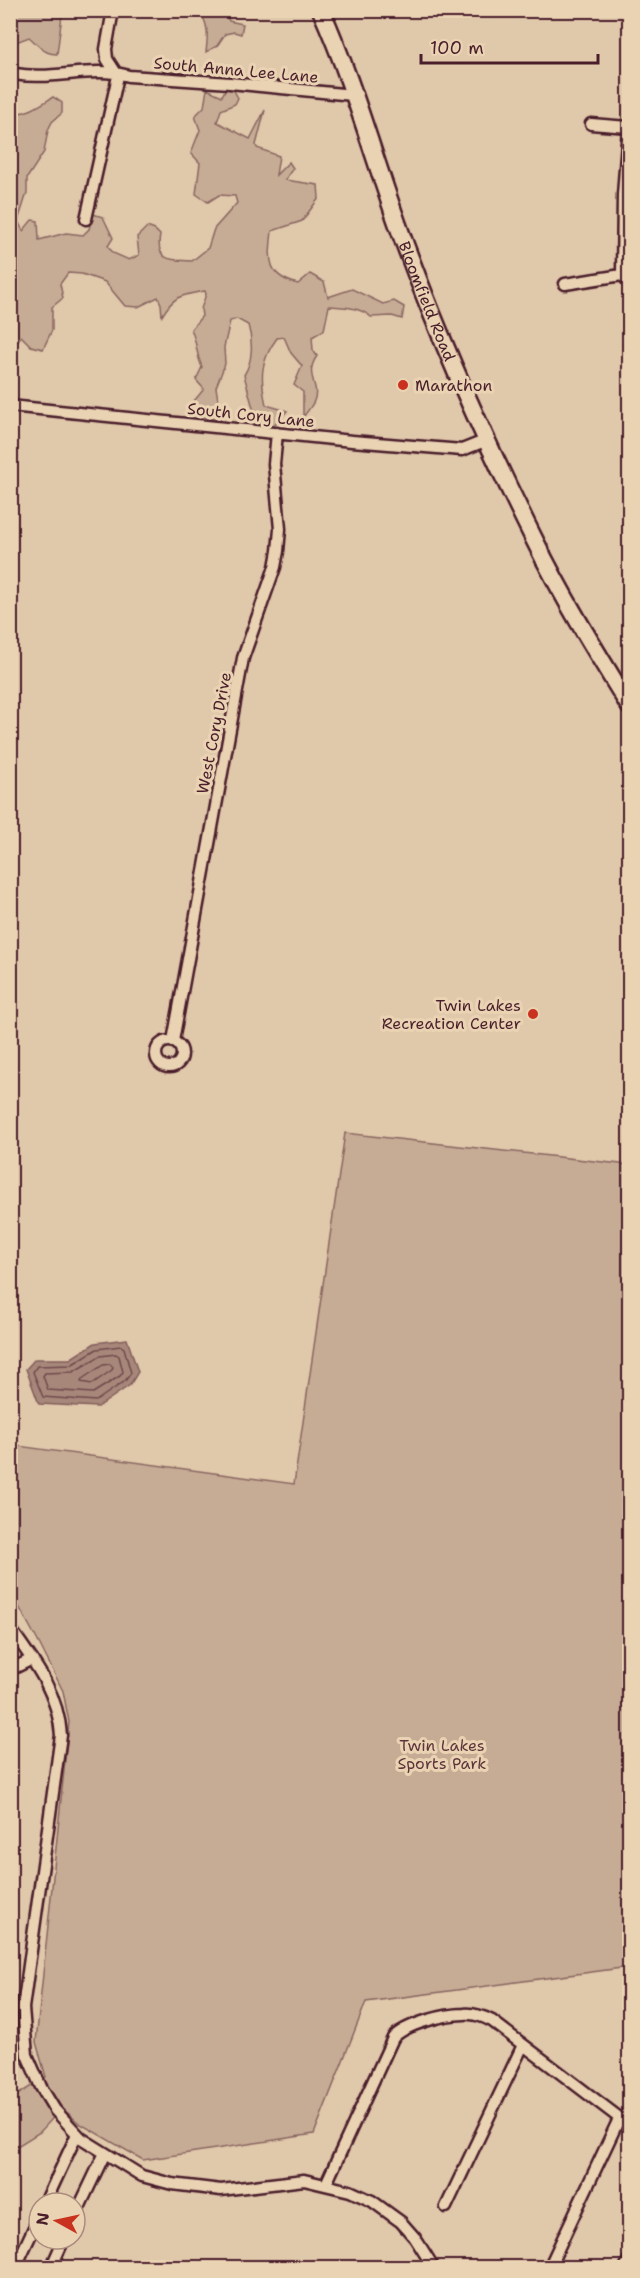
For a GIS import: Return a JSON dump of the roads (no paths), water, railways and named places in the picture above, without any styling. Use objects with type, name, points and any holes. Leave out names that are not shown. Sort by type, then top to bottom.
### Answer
[{"type":"main road","name":"Bloomfield Road","points":[[321,10],[406,250],[487,440],[536,543],[576,617],[630,707]]},
{"type":"street","points":[[86,219],[118,76],[107,59],[106,49],[113,10]]},
{"type":"street","name":"South Anna Lee Lane","points":[[15,74],[28,77],[116,72],[129,76],[230,82],[353,95]]},
{"type":"street","points":[[565,284],[626,279],[622,195],[629,127],[591,123]]},
{"type":"street","name":"South Cory Lane","points":[[10,406],[462,450],[487,440]]},
{"type":"street","name":"West Cory Drive","points":[[173,1041],[244,652],[273,575],[278,551],[280,529],[274,464],[277,433]]},
{"type":"street","points":[[10,1628],[52,1692],[60,1720],[60,1735],[23,2008],[27,2055],[41,2087],[55,2110],[77,2134],[105,2153],[142,2175],[172,2184],[221,2190],[304,2180],[327,2184],[372,2201],[387,2211],[415,2238],[434,2268]]},
{"type":"street","points":[[10,1670],[32,1659]]},
{"type":"street","points":[[327,2184],[397,2033],[408,2026],[465,2014],[486,2018],[630,2126]]},
{"type":"street","points":[[446,2207],[523,2045]]},
{"type":"street","points":[[549,2268],[619,2119]]},
{"type":"street","points":[[51,2191],[77,2134]]},
{"type":"street","points":[[87,2191],[105,2153]]},
{"type":"street","points":[[15,2268],[27,2242]]},
{"type":"street","points":[[51,2268],[59,2251]]},
{"type":"street","points":[[625,2268],[630,2258]]},
{"type":"water","points":[[127,1339],[138,1372],[130,1385],[98,1407],[39,1404],[26,1369],[35,1359],[70,1359],[95,1343]]},
{"type":"place","name":"Marathon","points":[[403,385]]},
{"type":"place","name":"Twin Lakes Recreation Center","points":[[533,1014]]},
{"type":"park label","name":"Twin Lakes Sports Park","points":[[442,1754]]}]
